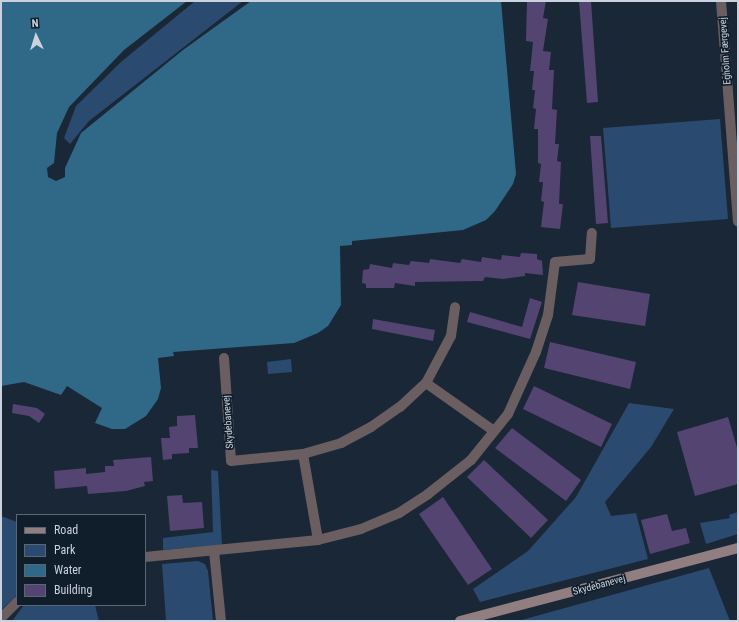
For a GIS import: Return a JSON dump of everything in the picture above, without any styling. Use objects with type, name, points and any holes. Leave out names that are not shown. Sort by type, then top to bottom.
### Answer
[{"type":"street","name":"Egholm Færgevej","points":[[721,1],[738,221]]},
{"type":"street","points":[[146,557],[318,540],[361,529],[399,513],[467,463],[508,414],[536,352],[548,315],[555,262],[590,258],[592,232]]},
{"type":"street","name":"Skydebanevej","points":[[224,358],[231,461],[303,454],[341,444],[371,427],[400,407],[426,383],[451,336],[455,307]]},
{"type":"street","points":[[426,383],[494,431]]},
{"type":"street","points":[[303,454],[318,540]]},
{"type":"street","name":"Skydebanevej","points":[[460,621],[738,548]]},
{"type":"street","points":[[214,551],[221,621]]},
{"type":"street","points":[[1,618],[16,603]]},
{"type":"green space","points":[[195,1],[243,1],[89,121],[70,144],[64,138],[76,106],[121,62]]},
{"type":"green space","points":[[720,119],[728,219],[611,228],[603,128]]},
{"type":"green space","points":[[291,359],[292,372],[268,374],[267,362]]},
{"type":"green space","points":[[629,403],[674,409],[651,447],[605,502],[611,516],[636,513],[648,559],[480,602],[473,589],[528,551],[576,497]]},
{"type":"green space","points":[[211,470],[218,471],[222,545],[163,550],[163,538],[213,532]]},
{"type":"green space","points":[[738,512],[738,534],[706,544],[700,523],[730,518],[729,515]]},
{"type":"green space","points":[[1,516],[16,522],[16,596],[1,610]]},
{"type":"green space","points":[[198,561],[205,564],[208,571],[213,621],[166,621],[162,564]]},
{"type":"green space","points":[[709,568],[730,621],[518,621]]},
{"type":"green space","points":[[23,606],[95,606],[99,621],[12,621]]},
{"type":"water","points":[[1,1],[187,1],[124,50],[69,107],[57,133],[54,163],[47,168],[48,177],[56,181],[65,177],[65,168],[81,133],[183,50],[251,1],[501,1],[516,174],[513,184],[495,211],[486,220],[463,230],[352,241],[352,245],[340,246],[341,305],[328,326],[318,333],[294,343],[173,352],[174,356],[158,358],[161,388],[158,399],[146,416],[125,429],[112,429],[95,423],[102,408],[67,386],[61,395],[24,382],[1,386]]},
{"type":"building","points":[[527,1],[546,1],[543,18],[548,19],[543,51],[551,52],[549,70],[554,70],[552,109],[557,110],[555,144],[559,144],[557,161],[561,162],[559,204],[563,204],[560,229],[541,227],[544,202],[541,201],[543,182],[539,182],[541,164],[538,163],[538,129],[534,129],[536,109],[533,108],[535,90],[532,90],[534,71],[530,71],[533,42],[526,41]]},
{"type":"building","points":[[579,1],[591,1],[598,102],[587,103]]},
{"type":"building","points":[[590,136],[601,136],[608,223],[596,224]]},
{"type":"building","points":[[521,253],[537,254],[537,259],[542,261],[543,275],[525,273],[525,276],[503,279],[485,277],[483,281],[415,282],[415,286],[395,283],[394,288],[366,288],[366,284],[362,283],[363,270],[369,269],[370,264],[392,268],[393,263],[409,265],[411,261],[429,263],[430,259],[460,263],[462,259],[481,262],[482,257],[501,260],[502,255],[520,257]]},
{"type":"building","points":[[578,282],[650,294],[645,326],[572,315]]},
{"type":"building","points":[[530,298],[542,302],[530,339],[467,322],[470,312],[522,327]]},
{"type":"building","points":[[373,319],[435,330],[433,341],[372,329]]},
{"type":"building","points":[[550,342],[636,362],[630,389],[544,368]]},
{"type":"building","points":[[534,386],[612,424],[601,447],[523,409]]},
{"type":"building","points":[[13,404],[37,408],[45,414],[39,423],[29,416],[12,413]]},
{"type":"building","points":[[195,415],[198,448],[189,448],[189,453],[172,454],[172,459],[163,460],[161,438],[170,438],[169,427],[177,426],[177,416]]},
{"type":"building","points":[[728,417],[738,451],[738,484],[695,496],[677,432]]},
{"type":"building","points":[[512,428],[581,480],[566,501],[495,448]]},
{"type":"building","points":[[151,457],[153,481],[144,482],[145,486],[126,491],[88,494],[87,486],[55,489],[54,471],[86,468],[86,474],[105,472],[105,466],[114,466],[113,460]]},
{"type":"building","points":[[484,460],[548,520],[531,538],[467,477]]},
{"type":"building","points":[[182,495],[183,503],[202,502],[204,528],[170,531],[167,496]]},
{"type":"building","points":[[443,497],[492,569],[468,585],[419,514]]},
{"type":"building","points":[[667,514],[672,531],[686,528],[690,543],[650,554],[641,520]]}]
